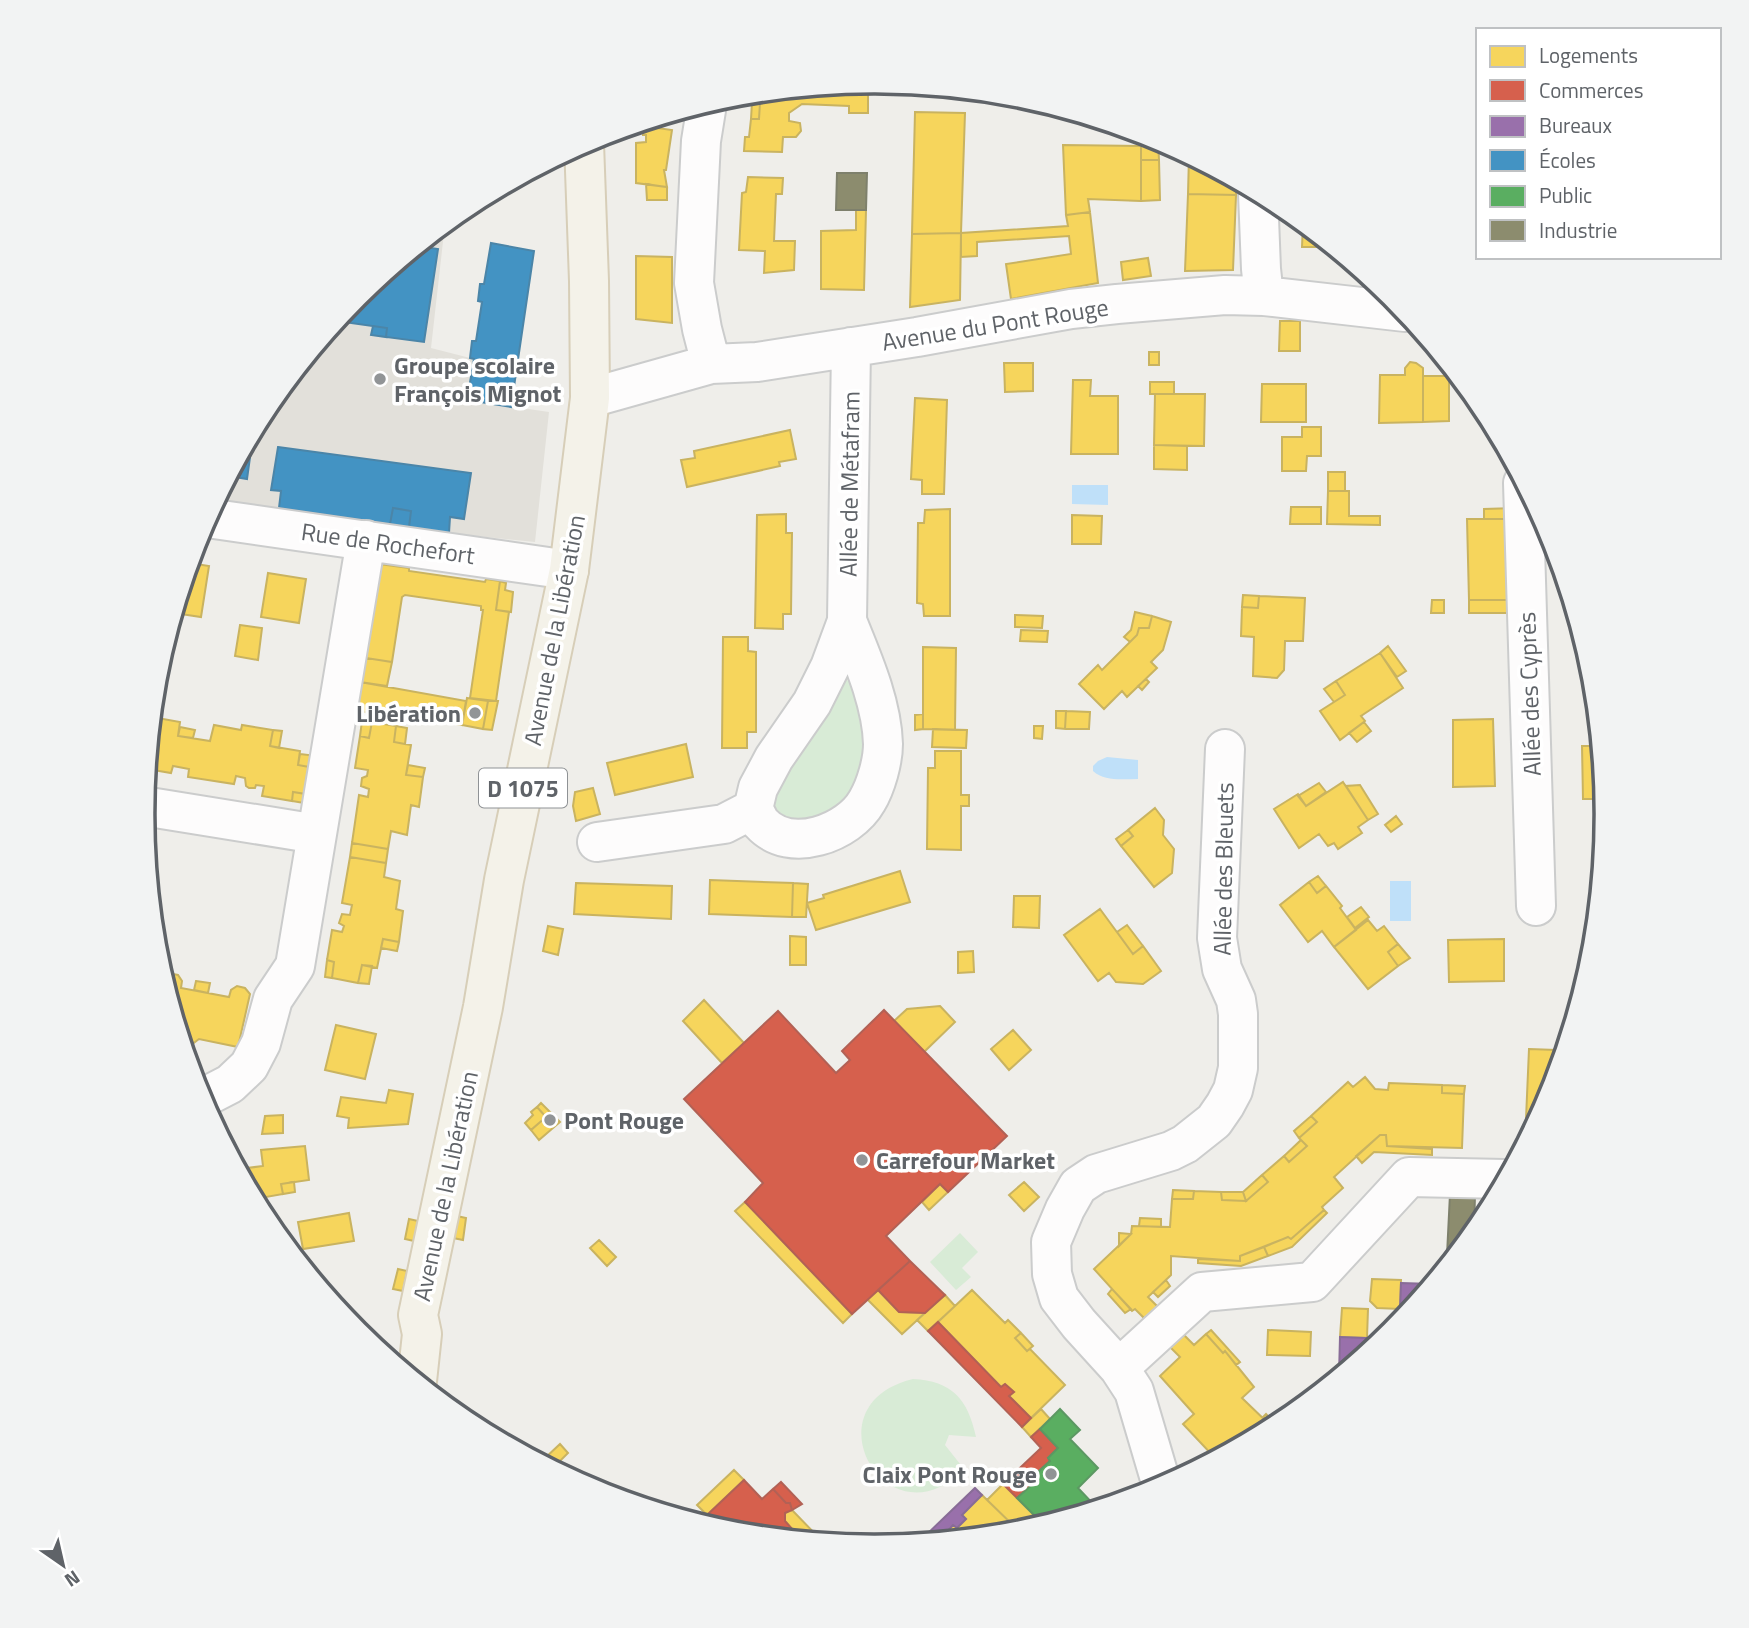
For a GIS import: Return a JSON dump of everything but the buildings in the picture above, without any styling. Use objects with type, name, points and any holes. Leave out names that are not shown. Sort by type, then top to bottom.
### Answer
[{"type":"main road","name":"Avenue de la Libération","points":[[418,1370],[422,1334],[418,1315],[484,1007],[504,880],[569,570],[590,398],[584,156]]},
{"type":"main road","name":"Avenue de la Libération","points":[[397,1352],[405,1330],[418,1315]]},
{"type":"street","points":[[705,115],[700,153],[694,283],[711,364]]},
{"type":"street","points":[[1259,206],[1264,296]]},
{"type":"street","name":"Avenue du Pont Rouge","points":[[590,398],[711,364],[757,362],[1071,309],[1225,295],[1264,296],[1388,310]]},
{"type":"street","name":"Allée de Métafram","points":[[847,621],[867,671],[883,744],[875,782],[867,801],[855,817],[836,830],[812,837],[789,838],[762,823],[753,809],[758,788],[774,758],[812,703],[830,667],[847,621],[851,347]]},
{"type":"street","name":"Allée des Cyprès","points":[[1524,504],[1536,906]]},
{"type":"street","name":"Rue de Rochefort","points":[[219,519],[569,570]]},
{"type":"street","points":[[212,1093],[230,1084],[250,1066],[261,1044],[273,999],[295,966],[366,540]]},
{"type":"street","name":"Allée des Bleuets","points":[[1119,1368],[1059,1298],[1052,1274],[1051,1242],[1078,1186],[1096,1174],[1171,1151],[1185,1144],[1214,1121],[1233,1090],[1238,1068],[1238,1014],[1236,1000],[1222,969],[1217,938],[1225,749]]},
{"type":"street","points":[[155,808],[317,834]]},
{"type":"street","points":[[597,842],[724,824],[753,809]]},
{"type":"street","points":[[1159,1475],[1134,1391],[1119,1368],[1202,1292],[1312,1282],[1409,1177],[1495,1179]]},
{"type":"shaded area","name":"Groupe scolaire François Mignot","points":[[443,238],[431,348],[474,359],[467,400],[549,412],[535,542],[449,533],[227,500],[251,454],[304,376],[366,305]]},
{"type":"green space","points":[[852,680],[872,748],[848,809],[790,824],[776,812],[772,796],[839,681]]},
{"type":"green space","points":[[960,1233],[978,1252],[962,1268],[971,1277],[956,1290],[930,1262]]},
{"type":"green space","points":[[913,1379],[938,1384],[956,1394],[968,1412],[976,1437],[949,1435],[945,1445],[964,1469],[936,1489],[909,1492],[886,1482],[870,1463],[862,1440],[865,1415],[881,1394]]},
{"type":"water","points":[[1072,485],[1108,485],[1108,505],[1072,504]]},
{"type":"water","points":[[1107,757],[1138,760],[1138,779],[1098,775],[1093,771],[1093,766]]},
{"type":"water","points":[[1390,881],[1411,881],[1411,921],[1390,921]]},
{"type":"place","name":"Groupe scolaire François Mignot","points":[[380,379]]},
{"type":"place","name":"Libération","points":[[475,713]]},
{"type":"place","name":"Pont Rouge","points":[[550,1120]]},
{"type":"place","name":"Carrefour Market","points":[[862,1160]]},
{"type":"place","name":"Claix Pont Rouge","points":[[1051,1474]]}]
